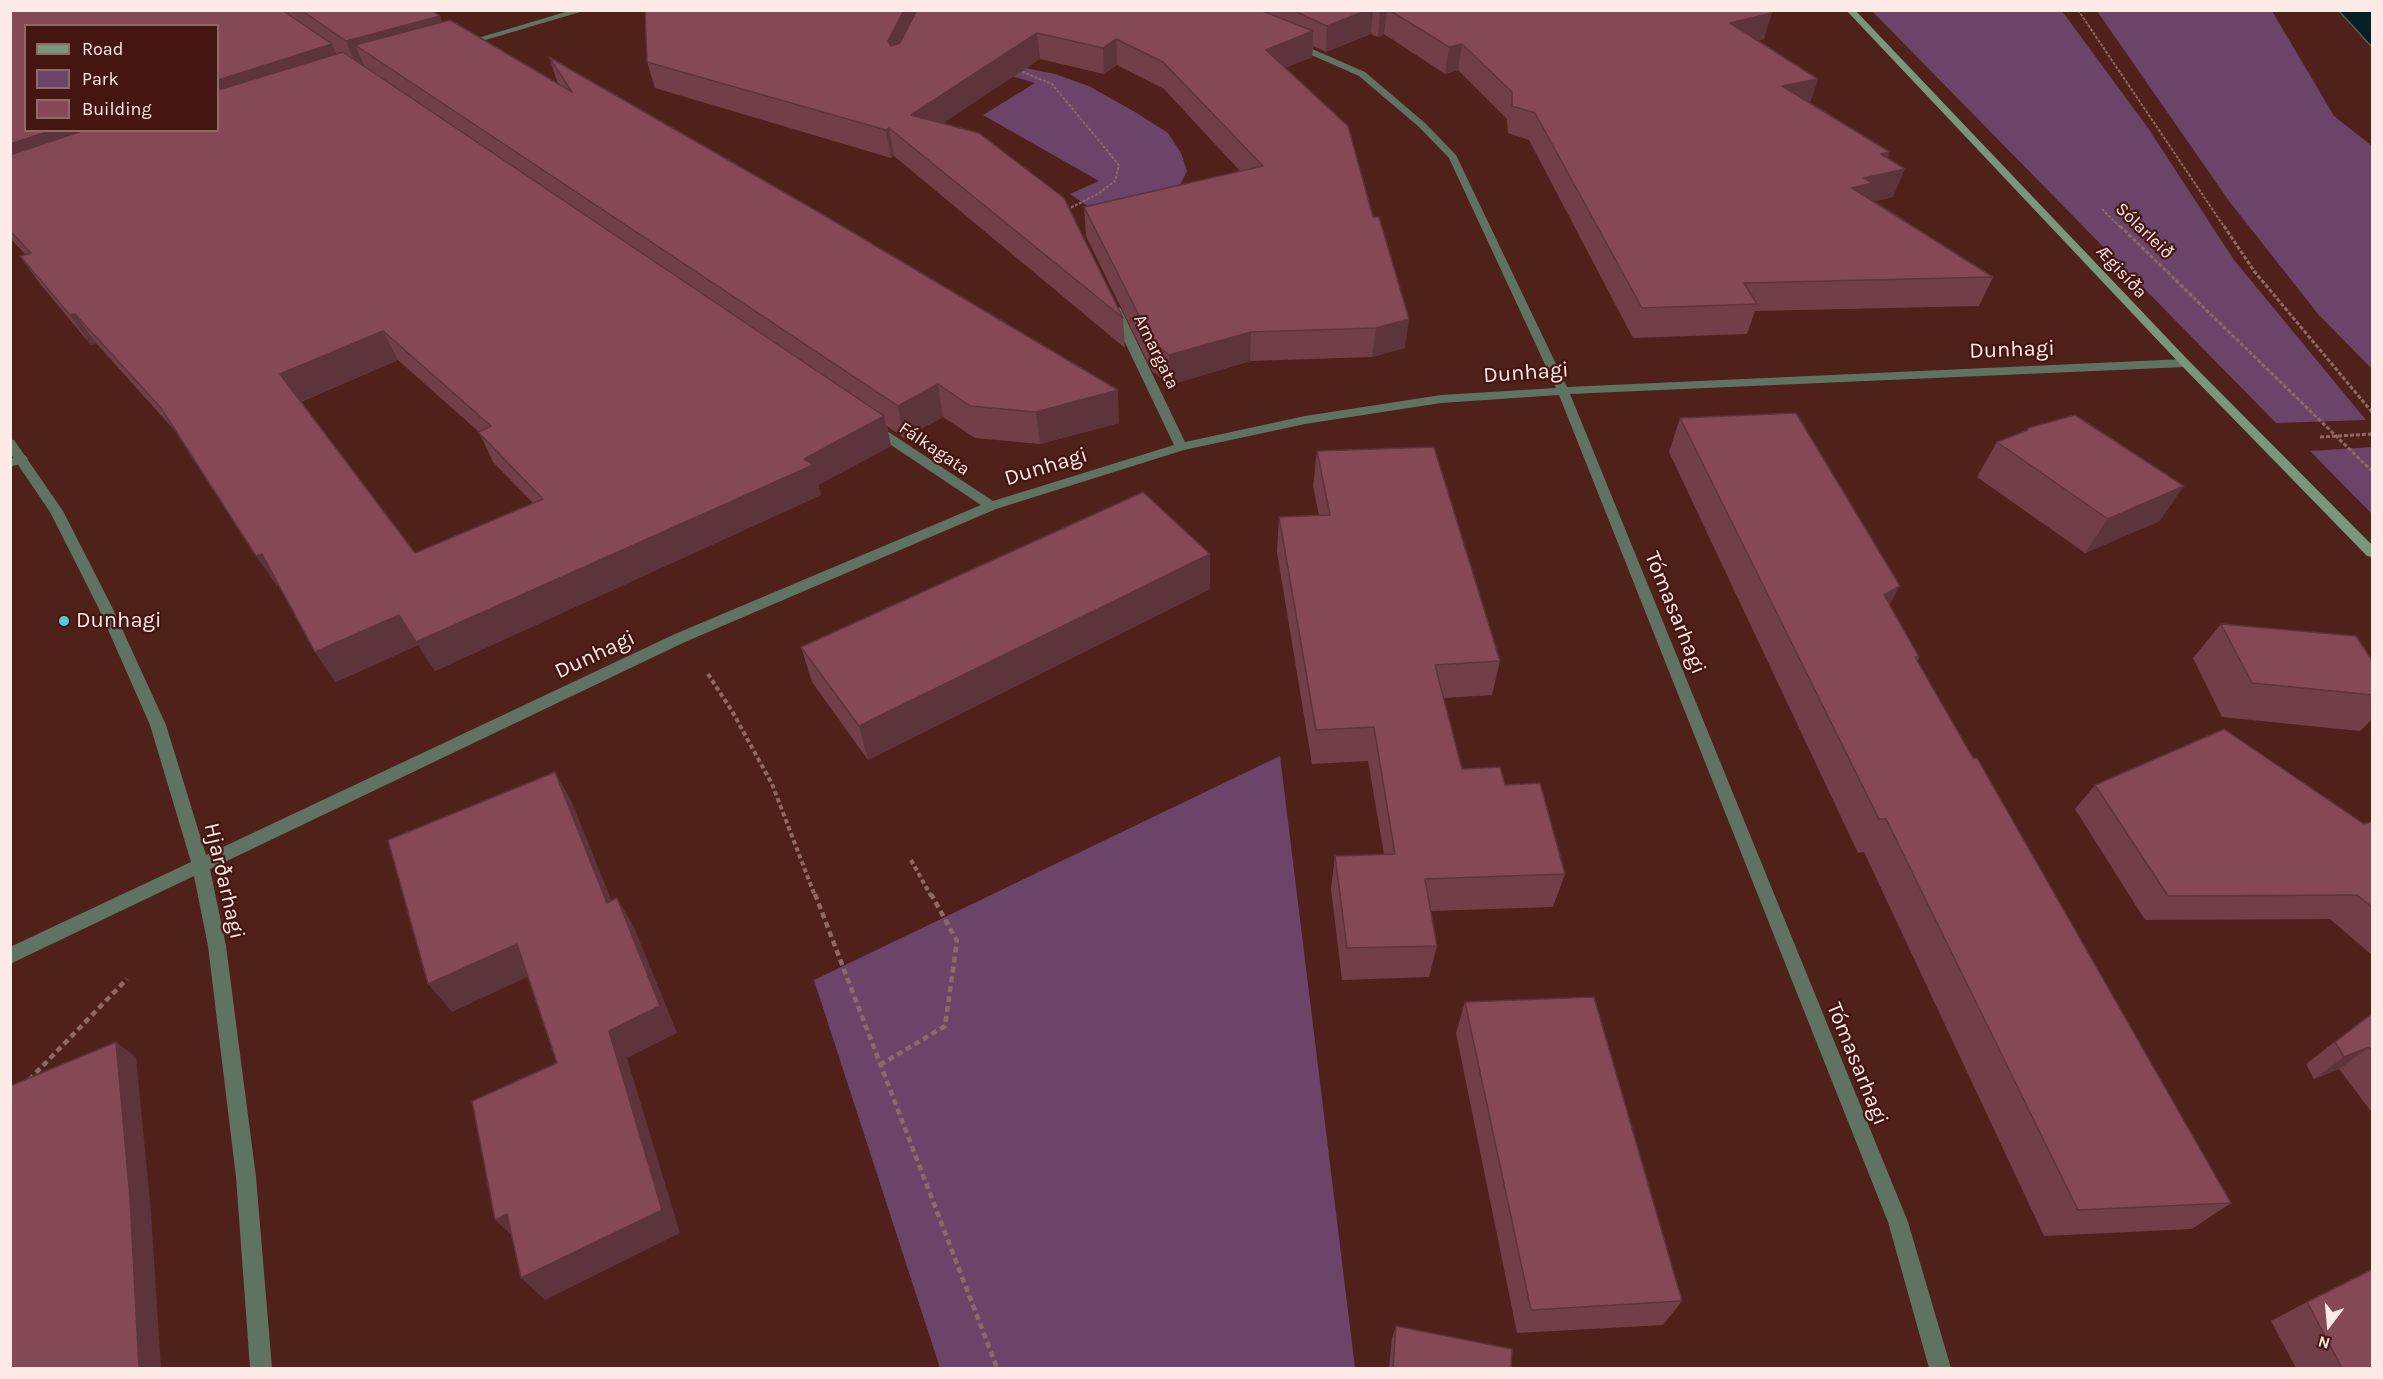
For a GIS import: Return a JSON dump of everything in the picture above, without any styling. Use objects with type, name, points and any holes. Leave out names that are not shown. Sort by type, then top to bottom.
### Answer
[{"type":"street","points":[[447,48],[583,10]]},
{"type":"street","name":"Ægisíða","points":[[1850,10],[2185,363],[2373,553]]},
{"type":"street","name":"Tómasarhagi","points":[[1277,36],[1362,74],[1422,125],[1453,157],[1563,391],[1898,1222],[1940,1368]]},
{"type":"street","name":"Arnargata","points":[[1112,302],[1181,447]]},
{"type":"street","name":"Dunhagi","points":[[10,956],[680,638],[991,506],[1181,447],[1305,420],[1441,399],[1563,391],[2185,363]]},
{"type":"street","name":"Fálkagata","points":[[867,423],[991,506]]},
{"type":"street","name":"Hjarðarhagi","points":[[10,443],[16,461],[56,511],[105,607],[158,725],[201,867],[217,946],[246,1177],[261,1368]]},
{"type":"path","points":[[2078,10],[2254,271],[2373,412]]},
{"type":"path","points":[[1015,69],[1052,84],[1119,165],[1115,181],[1098,194],[1066,210]]},
{"type":"path","name":"Sólarleið","points":[[2095,202],[2373,471]]},
{"type":"path","points":[[2337,436],[2373,434]]},
{"type":"path","points":[[707,673],[732,711],[772,784],[997,1368]]},
{"type":"path","points":[[880,1065],[945,1026],[957,940],[910,860]]},
{"type":"path","points":[[28,1082],[127,979]]},
{"type":"green space","points":[[1872,11],[2062,11],[2148,128],[2234,260],[2366,420],[2276,423]]},
{"type":"green space","points":[[2097,11],[2272,11],[2334,116],[2372,146],[2372,369],[2318,314],[2229,201]]},
{"type":"green space","points":[[976,58],[1055,74],[1089,86],[1135,112],[1168,133],[1181,153],[1187,171],[1180,185],[1164,196],[1108,220],[1070,194],[1099,181],[983,115],[1035,83],[1002,73]]},
{"type":"green space","points":[[2372,447],[2372,514],[2310,451]]},
{"type":"green space","points":[[1280,756],[1355,1368],[940,1368],[814,980]]},
{"type":"water","points":[[2339,11],[2372,11],[2372,47]]},
{"type":"building","points":[[10,10],[282,10],[332,44],[219,80],[219,24],[24,24],[24,132],[47,132],[10,144]]},
{"type":"building","points":[[301,10],[431,10],[440,16],[346,41]]},
{"type":"building","points":[[645,10],[904,10],[888,41],[891,46],[900,43],[917,10],[1260,10],[1313,31],[1266,50],[1348,126],[1373,217],[1379,217],[1409,319],[1376,328],[1251,332],[1169,355],[1152,341],[1084,207],[1263,166],[1163,62],[1116,39],[1103,48],[1037,33],[911,115],[979,133],[1064,198],[1123,318],[889,128],[886,130],[647,62]]},
{"type":"building","points":[[1292,10],[1368,10],[1327,26]]},
{"type":"building","points":[[1389,10],[1767,10],[1772,13],[1730,23],[1818,79],[1782,86],[1890,152],[1881,154],[1905,169],[1864,178],[1872,183],[1852,188],[1993,277],[1744,283],[1757,304],[1642,308],[1535,113],[1512,106],[1512,92],[1462,44],[1449,47]]},
{"type":"building","points":[[450,20],[572,92],[549,57],[822,214],[1118,390],[1036,412],[970,406],[938,384],[898,406],[355,45]]},
{"type":"building","points":[[343,52],[884,416],[804,459],[813,465],[416,642],[399,615],[315,652],[262,554],[256,556],[161,408],[75,314],[70,315],[20,256],[31,253],[10,231],[10,155],[79,132],[219,132],[219,90]],"holes":[[[383,331],[491,426],[478,432],[543,499],[415,553],[280,374]]]},
{"type":"building","points":[[1796,413],[1900,586],[1884,595],[1919,657],[1915,657],[1973,758],[1977,758],[2231,1203],[2078,1210],[1886,819],[1879,819],[1680,418]]},
{"type":"building","points":[[2075,415],[2184,486],[2108,519],[1997,442],[2028,430],[2028,428]]},
{"type":"building","points":[[1434,447],[1500,661],[1435,665],[1462,769],[1500,767],[1505,785],[1540,783],[1565,874],[1425,879],[1437,946],[1347,948],[1335,856],[1395,854],[1374,727],[1316,730],[1279,517],[1330,515],[1317,451]]},
{"type":"building","points":[[1143,492],[1210,554],[859,726],[801,647]]},
{"type":"building","points":[[2221,624],[2356,636],[2373,662],[2373,695],[2252,683]]},
{"type":"building","points":[[2224,729],[2364,824],[2373,821],[2373,908],[2357,895],[2168,896],[2095,785]]},
{"type":"building","points":[[555,772],[607,903],[617,898],[660,1006],[609,1031],[662,1210],[521,1278],[507,1214],[495,1220],[472,1101],[557,1063],[517,944],[428,984],[388,840]]},
{"type":"building","points":[[1594,997],[1682,1301],[1531,1310],[1465,1002]]},
{"type":"building","points":[[2373,1013],[2373,1051],[2369,1047],[2344,1057],[2335,1042]]},
{"type":"building","points":[[116,1042],[130,1198],[139,1368],[10,1368],[10,1086]]},
{"type":"building","points":[[2373,1269],[2373,1368],[2342,1368],[2307,1302]]},
{"type":"building","points":[[1396,1326],[1512,1349],[1511,1368],[1393,1368]]},
{"type":"place","name":"Dunhagi","points":[[64,621]]}]
